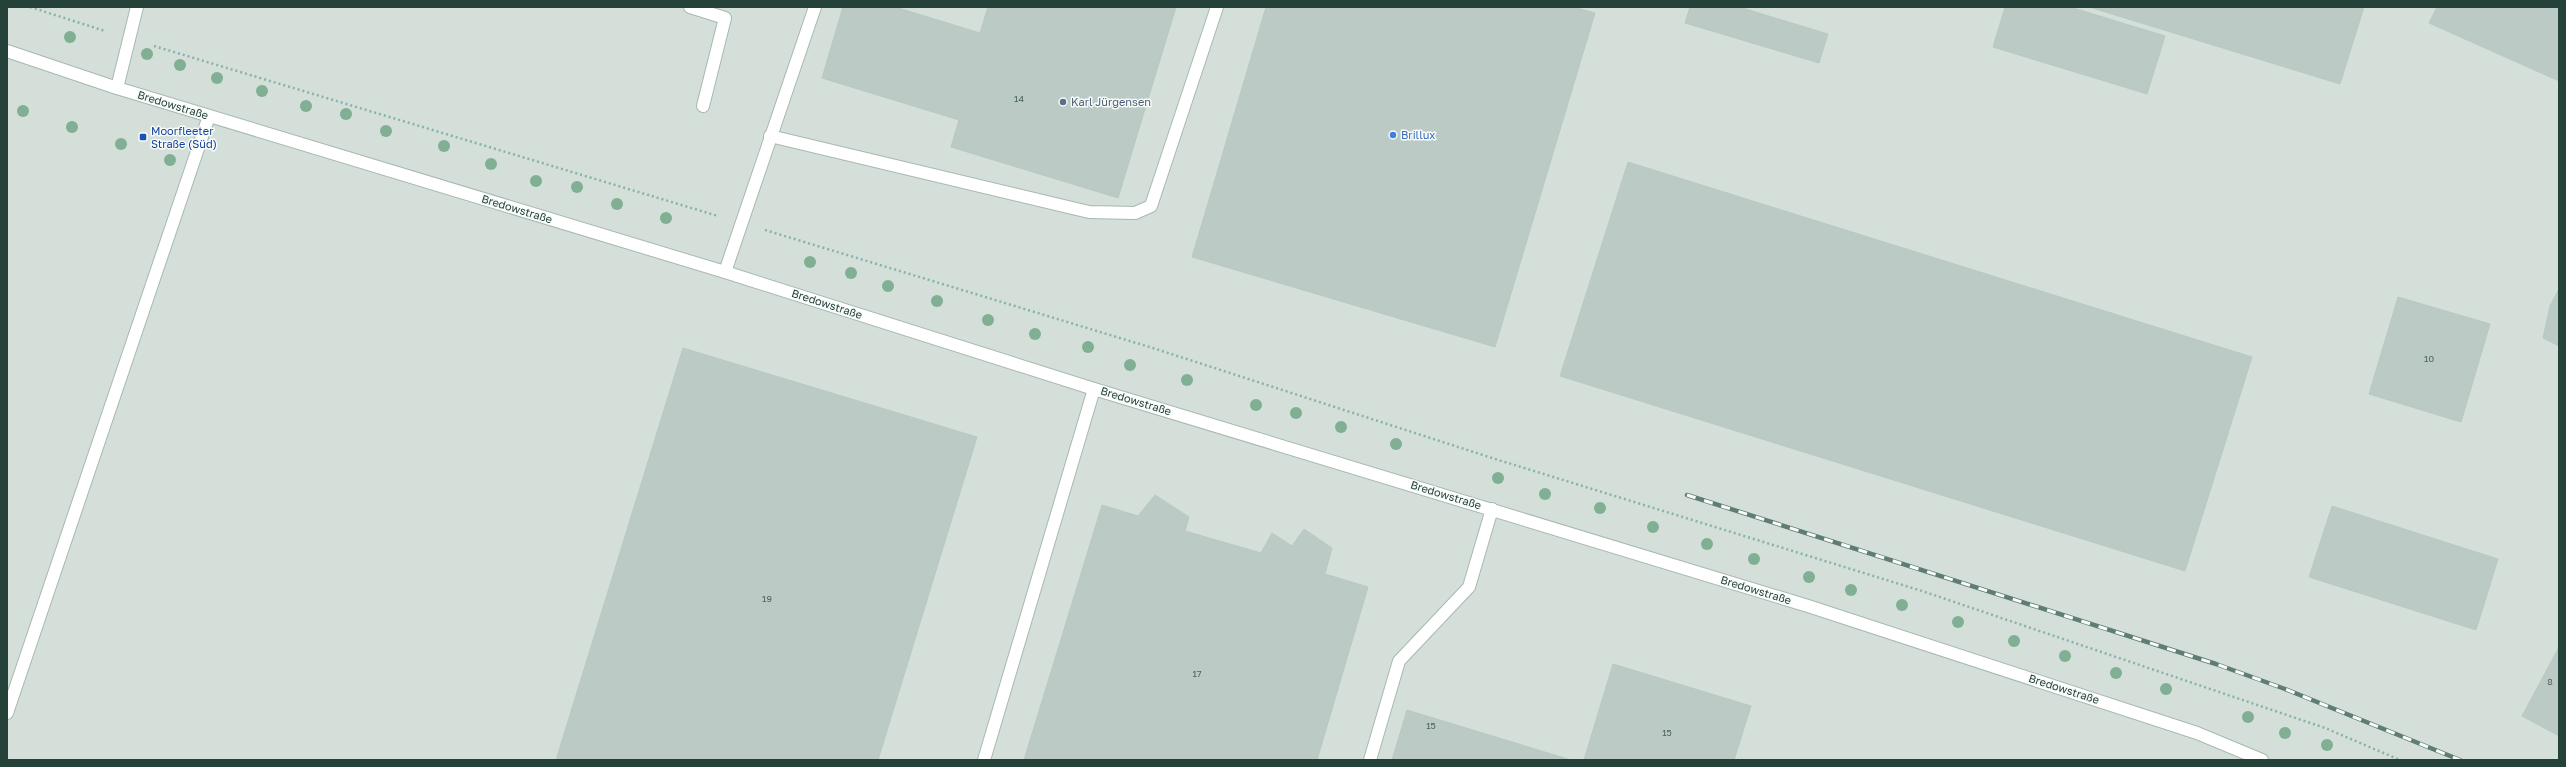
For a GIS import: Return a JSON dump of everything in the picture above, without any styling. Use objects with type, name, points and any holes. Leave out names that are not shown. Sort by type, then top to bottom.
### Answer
[{"type":"street","points":[[117,88],[137,7]]},
{"type":"street","points":[[690,7],[725,18],[703,106]]},
{"type":"street","points":[[725,272],[740,223],[815,7]]},
{"type":"street","points":[[770,136],[1089,212],[1136,213],[1151,206],[1217,7]]},
{"type":"street","name":"Bredowstraße","points":[[7,51],[117,88],[725,272],[1094,389],[1808,606],[2197,733],[2262,760]]},
{"type":"street","points":[[7,713],[209,116]]},
{"type":"street","points":[[984,760],[1094,389]]},
{"type":"street","points":[[1370,760],[1399,661],[1469,587],[1492,509]]},
{"type":"path","points":[[30,7],[1156,349],[1492,458],[1922,592],[2325,728],[2400,760]]},
{"type":"shaded area","points":[[7,7],[2559,7],[2559,760],[7,760]]},
{"type":"building","points":[[843,7],[895,7],[980,33],[988,7],[1176,7],[1118,198],[951,147],[959,120],[822,78]]},
{"type":"building","name":"Brillux","points":[[1266,7],[1573,7],[1595,13],[1495,347],[1192,257]]},
{"type":"building","points":[[1690,7],[1739,7],[1828,34],[1819,63],[1685,23]]},
{"type":"building","points":[[2005,7],[2070,7],[2165,36],[2147,94],[1993,47]]},
{"type":"building","points":[[2089,7],[2364,7],[2340,84]]},
{"type":"building","points":[[2437,7],[2559,7],[2559,81],[2429,23]]},
{"type":"building","points":[[1628,162],[2252,357],[2185,571],[1560,376]]},
{"type":"building","points":[[2559,289],[2559,346],[2543,338],[2550,306]]},
{"type":"building","points":[[2398,297],[2490,324],[2461,422],[2369,394]]},
{"type":"building","points":[[683,348],[977,437],[878,760],[556,760]]},
{"type":"building","points":[[1155,495],[1189,517],[1185,531],[1261,553],[1272,533],[1292,546],[1304,529],[1332,548],[1325,574],[1368,587],[1317,760],[1024,760],[1102,505],[1138,516]]},
{"type":"building","points":[[2332,506],[2498,559],[2476,630],[2309,577]]},
{"type":"building","points":[[2559,647],[2559,736],[2522,716]]},
{"type":"building","points":[[1613,664],[1751,706],[1734,760],[1584,760]]},
{"type":"building","points":[[1407,710],[1512,742],[1571,760],[1392,760]]},
{"type":"railway","points":[[1687,495],[2216,664],[2285,689],[2460,760]]},
{"type":"place","name":"Karl Jürgensen","points":[[1063,102]]},
{"type":"place","name":"Brillux","points":[[1393,135]]},
{"type":"place","name":"Moorfleeter Straße (Süd)","points":[[143,137]]}]
